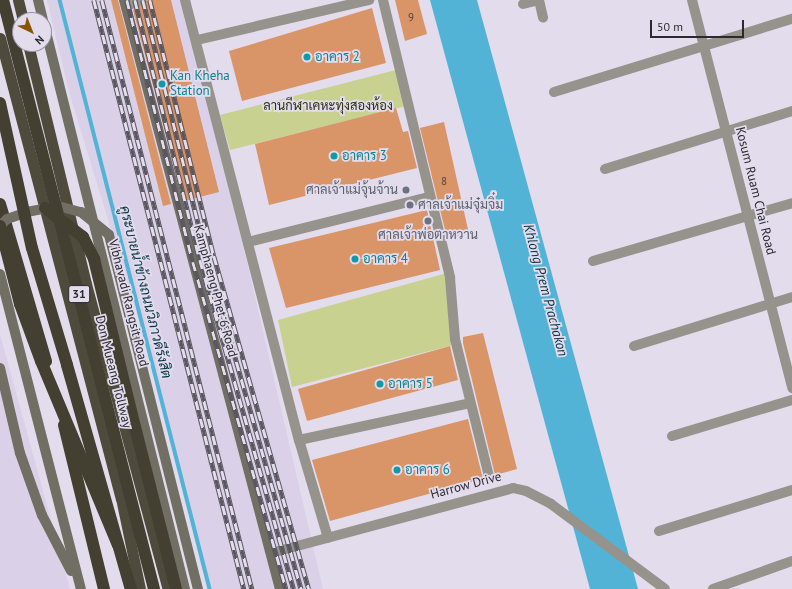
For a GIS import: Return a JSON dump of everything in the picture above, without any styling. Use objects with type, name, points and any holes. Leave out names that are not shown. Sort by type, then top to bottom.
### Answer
[{"type":"highway","name":"Don Mueang Tollway","points":[[2,0],[154,589]]},
{"type":"highway","points":[[18,0],[21,12]]},
{"type":"highway","name":"31","points":[[0,38],[121,498],[140,589]]},
{"type":"highway","name":"31","points":[[30,52],[86,284],[168,589]]},
{"type":"highway","name":"31","points":[[0,103],[32,248],[131,589]]},
{"type":"highway","points":[[0,204],[73,460],[104,589]]},
{"type":"highway","points":[[45,208],[83,237],[94,259],[176,589]]},
{"type":"highway","points":[[0,226],[20,304],[41,361],[118,546]]},
{"type":"main road","points":[[38,0],[41,12]]},
{"type":"main road","name":"Kamphaeng Phet 6 Road","points":[[125,3],[280,589]]},
{"type":"main road","name":"Vibhavadi Rangsit Road","points":[[51,52],[185,589]]},
{"type":"main road","points":[[0,226],[7,219],[45,208],[58,206],[81,212],[109,235],[198,589]]},
{"type":"main road","points":[[0,274],[80,589]]},
{"type":"main road","points":[[0,368],[20,453],[42,515],[80,589]]},
{"type":"street","points":[[125,3],[142,0]]},
{"type":"street","points":[[185,0],[197,40],[299,440],[328,538]]},
{"type":"street","points":[[197,40],[369,0]]},
{"type":"street","points":[[383,0],[413,116],[429,197],[450,278],[453,327],[470,404],[489,476]]},
{"type":"street","points":[[523,4],[539,0],[543,18]]},
{"type":"street","name":"Kosum Ruam Chai Road","points":[[692,0],[792,388]]},
{"type":"street","points":[[554,92],[792,19]]},
{"type":"street","points":[[605,169],[792,111]]},
{"type":"street","points":[[248,242],[429,197]]},
{"type":"street","points":[[593,261],[792,203]]},
{"type":"street","points":[[634,346],[792,297]]},
{"type":"street","points":[[672,436],[792,400]]},
{"type":"street","points":[[299,440],[470,404]]},
{"type":"street","name":"Harrow Drive","points":[[271,553],[513,488],[551,504],[665,589]]},
{"type":"street","points":[[660,531],[792,490]]},
{"type":"street","points":[[713,589],[792,561]]},
{"type":"shaded area","points":[[47,0],[186,0],[323,589],[207,589],[143,334],[69,92],[52,21],[52,12],[50,12]]},
{"type":"shaded area","points":[[0,334],[70,589],[0,589]]},
{"type":"green space","name":"ลานกีฬาเคหะทุ่งสองห้อง","points":[[396,70],[406,106],[230,150],[220,115]]},
{"type":"green space","points":[[447,273],[453,345],[292,387],[278,320]]},
{"type":"water","name":"Khlong Prem Prachakon","points":[[430,0],[477,0],[638,589],[590,589]]},
{"type":"building","points":[[111,0],[118,0],[171,204],[163,206]]},
{"type":"building","name":"Kan Kheha Station","points":[[148,0],[171,0],[219,192],[184,201],[133,10]]},
{"type":"building","points":[[395,0],[418,0],[427,34],[405,41]]},
{"type":"building","name":"อาคาร 2","points":[[372,8],[386,63],[242,101],[229,51]]},
{"type":"building","name":"อาคาร 3","points":[[396,108],[403,132],[408,131],[417,168],[269,205],[255,144]]},
{"type":"building","points":[[444,122],[469,234],[447,238],[420,128]]},
{"type":"building","name":"อาคาร 4","points":[[427,210],[440,270],[286,308],[269,248]]},
{"type":"building","points":[[483,333],[517,469],[495,475],[463,343],[463,337]]},
{"type":"building","name":"อาคาร 5","points":[[450,346],[458,380],[307,421],[298,389]]},
{"type":"building","name":"อาคาร 6","points":[[468,419],[483,479],[330,521],[312,460]]},
{"type":"waterway","name":"คูระบายน้ำข้างถนนวิภาวดีรังสิต","points":[[60,0],[210,589]]},
{"type":"railway","points":[[94,0],[244,589]]},
{"type":"railway","points":[[102,0],[252,589]]},
{"type":"railway","points":[[127,0],[193,262],[286,589]]},
{"type":"railway","points":[[135,0],[200,260],[294,589]]},
{"type":"railway","points":[[143,0],[207,258],[301,589]]},
{"type":"railway","points":[[150,0],[214,256],[309,589]]},
{"type":"place","name":"อาคาร 2","points":[[307,57]]},
{"type":"place","name":"Kan Kheha Station","points":[[162,84]]},
{"type":"place","name":"อาคาร 3","points":[[334,156]]},
{"type":"place","name":"ศาลเจ้าแม่จุ้นจ้าน","points":[[406,190]]},
{"type":"place","name":"ศาลเจ้าแม่จุ๋มจิ๋ม","points":[[410,205]]},
{"type":"place","name":"ศาลเจ้าพ่อตาหวาน","points":[[428,221]]},
{"type":"place","name":"อาคาร 4","points":[[355,259]]},
{"type":"place","name":"อาคาร 5","points":[[380,384]]},
{"type":"place","name":"อาคาร 6","points":[[397,470]]}]
